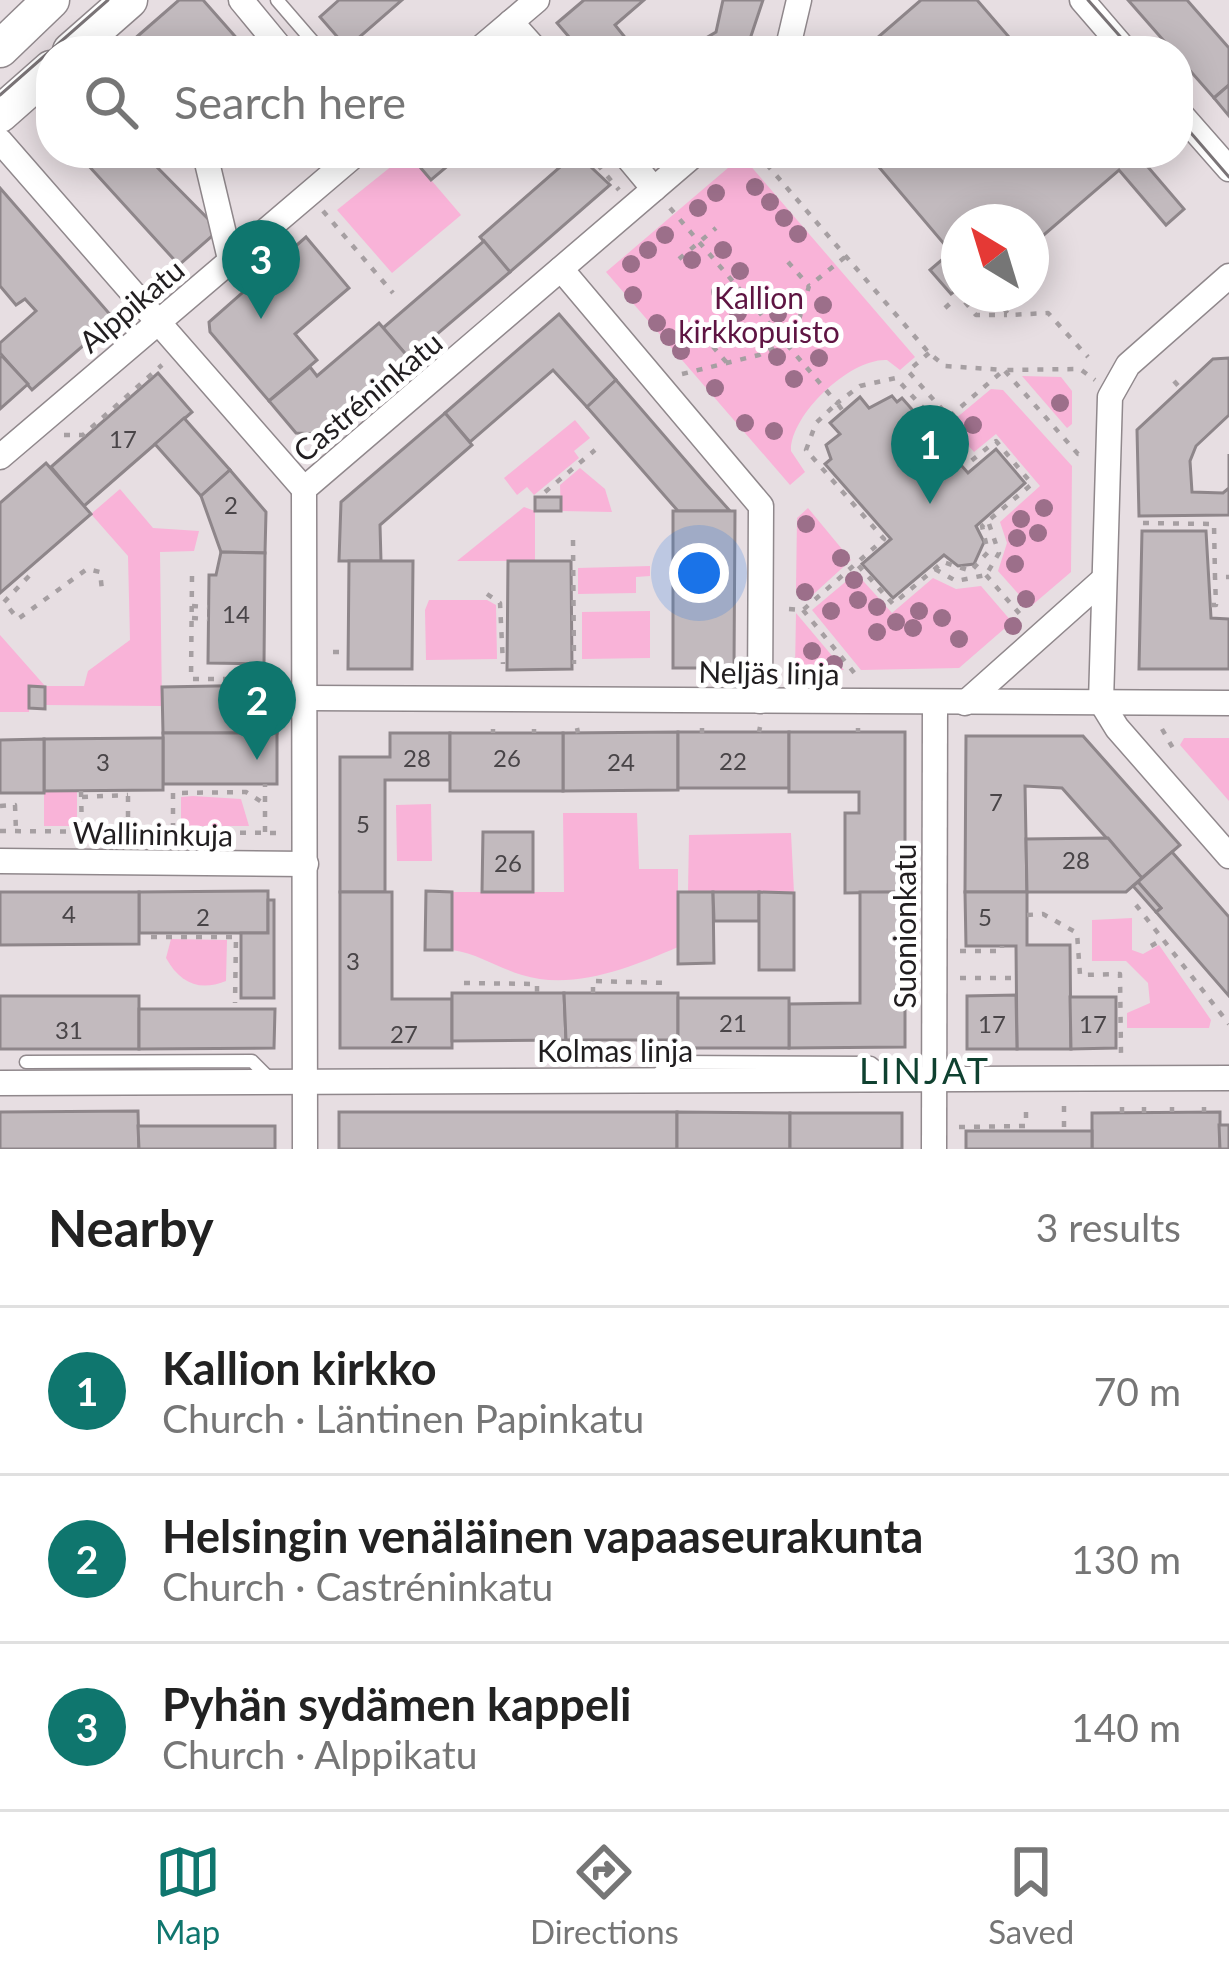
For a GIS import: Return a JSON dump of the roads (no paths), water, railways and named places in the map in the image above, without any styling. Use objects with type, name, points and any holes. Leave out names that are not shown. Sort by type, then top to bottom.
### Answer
[{"type":"main road","points":[[0,49],[51,0]]},
{"type":"main road","points":[[88,36],[129,0]]},
{"type":"main road","points":[[0,114],[36,82]]},
{"type":"street","points":[[241,0],[271,36]]},
{"type":"street","points":[[495,36],[537,0]]},
{"type":"street","points":[[791,36],[799,0]]},
{"type":"street","points":[[1082,0],[1113,36]]},
{"type":"street","points":[[512,22],[524,36]]},
{"type":"street","points":[[1193,128],[1229,169]]},
{"type":"street","points":[[0,141],[304,488]]},
{"type":"street","points":[[209,168],[230,260]]},
{"type":"street","name":"Alppikatu","points":[[0,457],[339,168]]},
{"type":"street","points":[[636,168],[654,189]]},
{"type":"street","name":"Castréninkatu","points":[[305,1149],[308,698],[304,488],[678,168]]},
{"type":"street","points":[[561,269],[761,506],[760,701]]},
{"type":"street","points":[[1229,277],[1128,365],[1110,397],[1102,702],[1118,728],[1229,856]]},
{"type":"street","points":[[965,703],[1104,579]]},
{"type":"street","name":"Neljäs linja","points":[[308,698],[1229,703]]},
{"type":"street","name":"Suonionkatu","points":[[934,703],[934,1149]]},
{"type":"street","name":"Wallininkuja","points":[[0,861],[306,865]]},
{"type":"street","name":"Kolmas linja","points":[[0,1083],[1229,1078]]},
{"type":"lane","points":[[277,0],[308,36]]},
{"type":"lane","points":[[26,1062],[252,1061],[270,1079]]},
{"type":"lane","points":[[652,1081],[669,1062],[699,1061],[872,1064],[892,1079]]},
{"type":"tram line","points":[[67,36],[108,0]]},
{"type":"tram line","points":[[1088,0],[1120,36]]},
{"type":"tram line","points":[[0,95],[36,63]]},
{"type":"tram line","points":[[1193,135],[1229,177]]},
{"type":"place","name":"Pyhän sydämen kappeli","points":[[261,319]]},
{"type":"place","name":"Kallion kirkko","points":[[930,504]]},
{"type":"place","name":"Helsingin venäläinen vapaaseurakunta","points":[[257,760]]},
{"type":"district","name":"LINJAT","points":[[925,1070]]},
{"type":"park label","name":"Kallion kirkkopuisto","points":[[759,314]]}]
